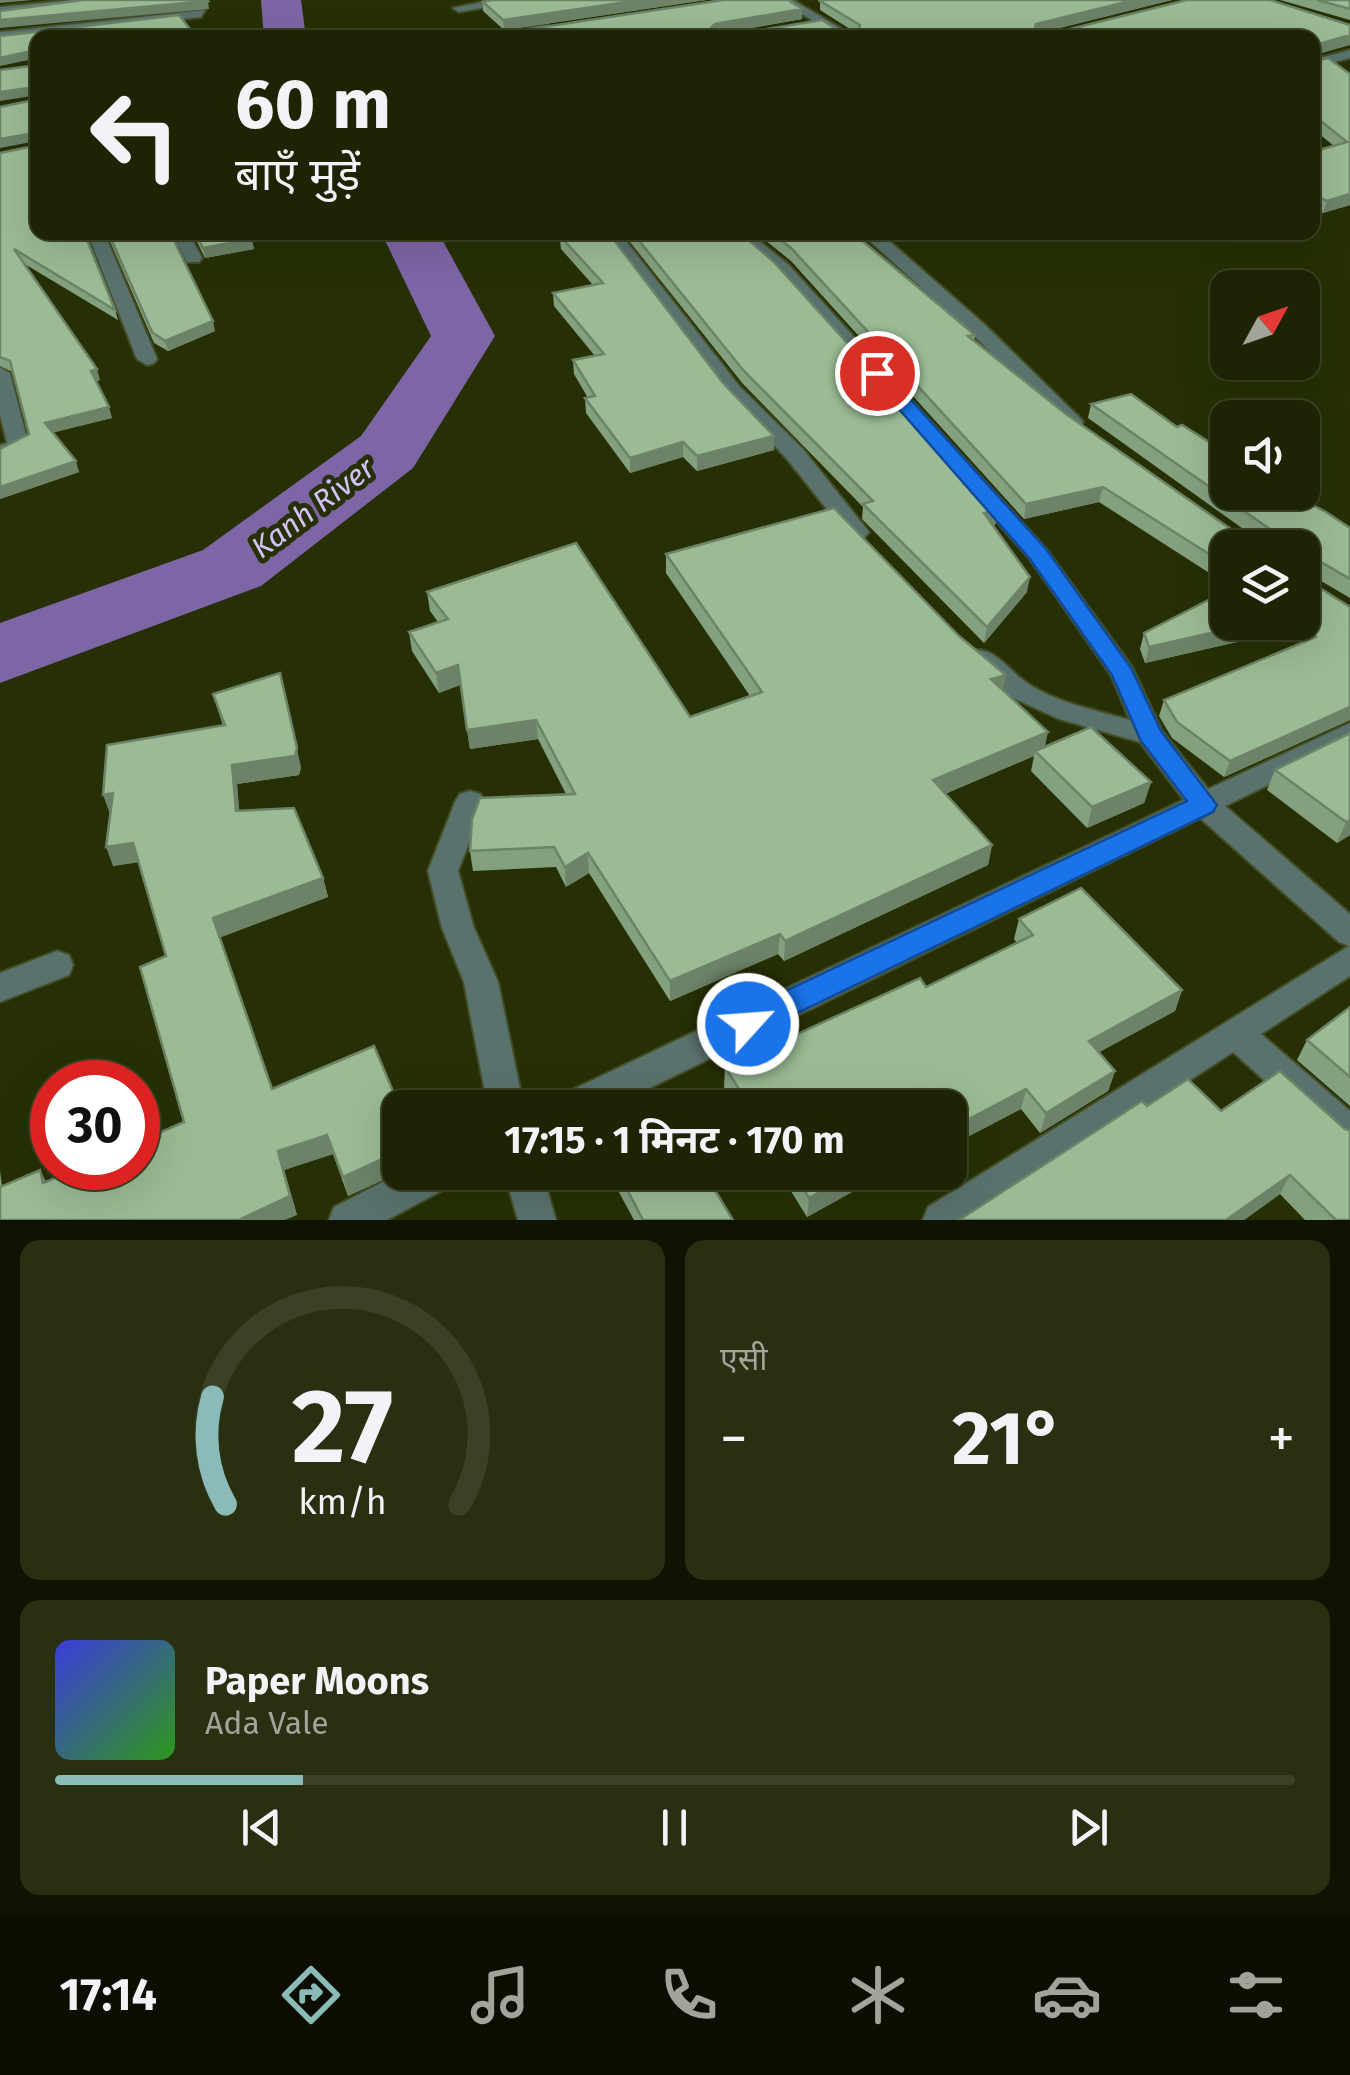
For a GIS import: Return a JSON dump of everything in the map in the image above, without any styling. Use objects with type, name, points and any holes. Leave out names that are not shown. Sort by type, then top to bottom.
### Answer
[{"type":"street","points":[[0,11],[43,3],[106,0]]},
{"type":"street","points":[[456,4],[520,0]]},
{"type":"street","points":[[785,0],[838,30]]},
{"type":"street","points":[[800,8],[827,2]]},
{"type":"street","points":[[456,4],[471,18]]},
{"type":"street","points":[[50,30],[202,12]]},
{"type":"street","points":[[791,27],[826,22]]},
{"type":"street","points":[[543,30],[570,26]]},
{"type":"street","points":[[483,27],[487,30]]},
{"type":"street","points":[[0,36],[30,32]]},
{"type":"street","points":[[1320,62],[1350,54]]},
{"type":"street","points":[[98,240],[148,360]]},
{"type":"street","points":[[183,240],[193,258]]},
{"type":"street","points":[[616,240],[733,390],[794,454],[836,511],[876,552]]},
{"type":"street","points":[[747,240],[782,268],[1038,554],[1123,674],[1150,735],[1204,805],[1350,933]]},
{"type":"street","points":[[877,240],[978,328],[1024,377],[1087,432]]},
{"type":"street","points":[[0,374],[18,446],[0,452]]},
{"type":"street","points":[[968,647],[1018,690],[1069,712],[1150,735]]},
{"type":"street","points":[[610,1090],[1350,733]]},
{"type":"street","points":[[470,802],[443,870],[458,928],[482,982],[503,1090]]},
{"type":"street","points":[[942,1220],[1350,958]]},
{"type":"street","points":[[0,988],[58,964]]},
{"type":"street","points":[[1236,1033],[1350,1134]]},
{"type":"street","points":[[348,1220],[407,1190]]},
{"type":"street","points":[[528,1190],[537,1220]]},
{"type":"building","points":[[83,0],[208,1],[0,20],[0,11]]},
{"type":"building","points":[[640,0],[503,20],[483,2]]},
{"type":"building","points":[[723,0],[788,0],[802,9],[715,24],[713,30],[523,30]]},
{"type":"building","points":[[1134,0],[1036,24],[1034,30],[859,30],[860,25],[820,1]]},
{"type":"building","points":[[1187,0],[1270,0],[1350,25],[1350,35],[1320,44],[1320,30],[1066,30]]},
{"type":"building","points":[[1317,0],[1350,0],[1350,9]]},
{"type":"building","points":[[179,15],[191,30],[51,30]]},
{"type":"building","points":[[822,20],[838,30],[760,30]]},
{"type":"building","points":[[30,32],[30,51],[0,58],[0,36]]},
{"type":"building","points":[[1328,58],[1350,74],[1350,194],[1327,201],[1320,198],[1320,150],[1347,142],[1320,120],[1320,60]]},
{"type":"building","points":[[30,66],[30,88],[0,92],[0,70]]},
{"type":"building","points":[[30,101],[30,134],[0,139],[0,107]]},
{"type":"building","points":[[30,147],[30,240],[87,240],[115,310],[14,249],[97,369],[91,371],[109,407],[45,423],[76,461],[0,487],[0,449],[29,434],[10,361],[0,357],[0,153]]},
{"type":"building","points":[[112,240],[174,240],[213,321],[165,341],[152,332]]},
{"type":"building","points":[[199,240],[247,240],[203,248]]},
{"type":"building","points":[[564,240],[614,240],[723,383],[774,436],[697,456],[683,442],[630,458],[585,398],[595,396],[573,360],[604,354],[553,293],[603,283]]},
{"type":"building","points":[[638,240],[748,240],[774,262],[998,510],[984,513],[1030,577],[987,627],[863,504],[873,501],[743,370]]},
{"type":"building","points":[[781,240],[862,240],[975,335],[968,336],[1066,414],[1232,530],[1210,530],[1210,555],[1103,487],[1026,504]]},
{"type":"building","points":[[1131,394],[1177,427],[1182,425],[1210,443],[1210,487],[1091,404]]},
{"type":"building","points":[[834,508],[959,636],[1006,675],[991,679],[1048,732],[933,780],[992,845],[785,941],[780,934],[670,981],[588,853],[565,867],[554,847],[470,851],[472,819],[480,798],[575,794],[536,720],[467,730],[458,665],[436,673],[409,632],[448,619],[427,592],[576,543],[690,717],[762,692],[666,554]]},
{"type":"building","points":[[1320,509],[1326,512],[1350,528],[1350,579],[1320,561],[1320,530],[1271,530],[1243,510]]},
{"type":"building","points":[[1320,588],[1350,607],[1350,707],[1230,761],[1177,722],[1164,700],[1309,640],[1320,640]]},
{"type":"building","points":[[1210,599],[1210,633],[1149,647],[1144,633]]},
{"type":"building","points":[[280,673],[297,748],[295,756],[232,765],[236,811],[294,808],[323,878],[213,918],[272,1089],[374,1046],[392,1090],[382,1090],[382,1159],[343,1177],[327,1135],[278,1151],[290,1196],[239,1220],[0,1220],[0,1187],[30,1174],[30,1190],[160,1190],[160,1132],[184,1122],[140,967],[166,956],[133,843],[106,847],[113,793],[103,795],[107,745],[225,725],[213,694]]},
{"type":"building","points":[[1091,727],[1151,782],[1092,807],[1035,751]]},
{"type":"building","points":[[1350,733],[1350,820],[1346,822],[1275,770]]},
{"type":"building","points":[[1081,888],[1182,990],[1089,1041],[1115,1071],[1046,1113],[1026,1089],[967,1120],[967,1090],[740,1090],[725,1067],[920,978],[926,987],[1033,935],[1019,919]]},
{"type":"building","points":[[1350,1007],[1350,1077],[1307,1040]]},
{"type":"building","points":[[1280,1071],[1350,1130],[1350,1220],[1336,1220],[1290,1175],[1226,1220],[959,1220],[1142,1101],[1147,1106],[1188,1079],[1221,1111]]},
{"type":"building","points":[[627,1190],[715,1190],[733,1220],[643,1220]]},
{"type":"building","points":[[804,1190],[823,1190],[809,1198]]},
{"type":"waterway","name":"Kanh River","points":[[281,0],[284,30]]},
{"type":"waterway","name":"Kanh River","points":[[0,654],[232,568],[387,452],[463,336],[413,240]]},
{"type":"route","points":[[748,1024],[1204,805],[1150,735],[1123,674],[1038,554],[877,373]]}]
